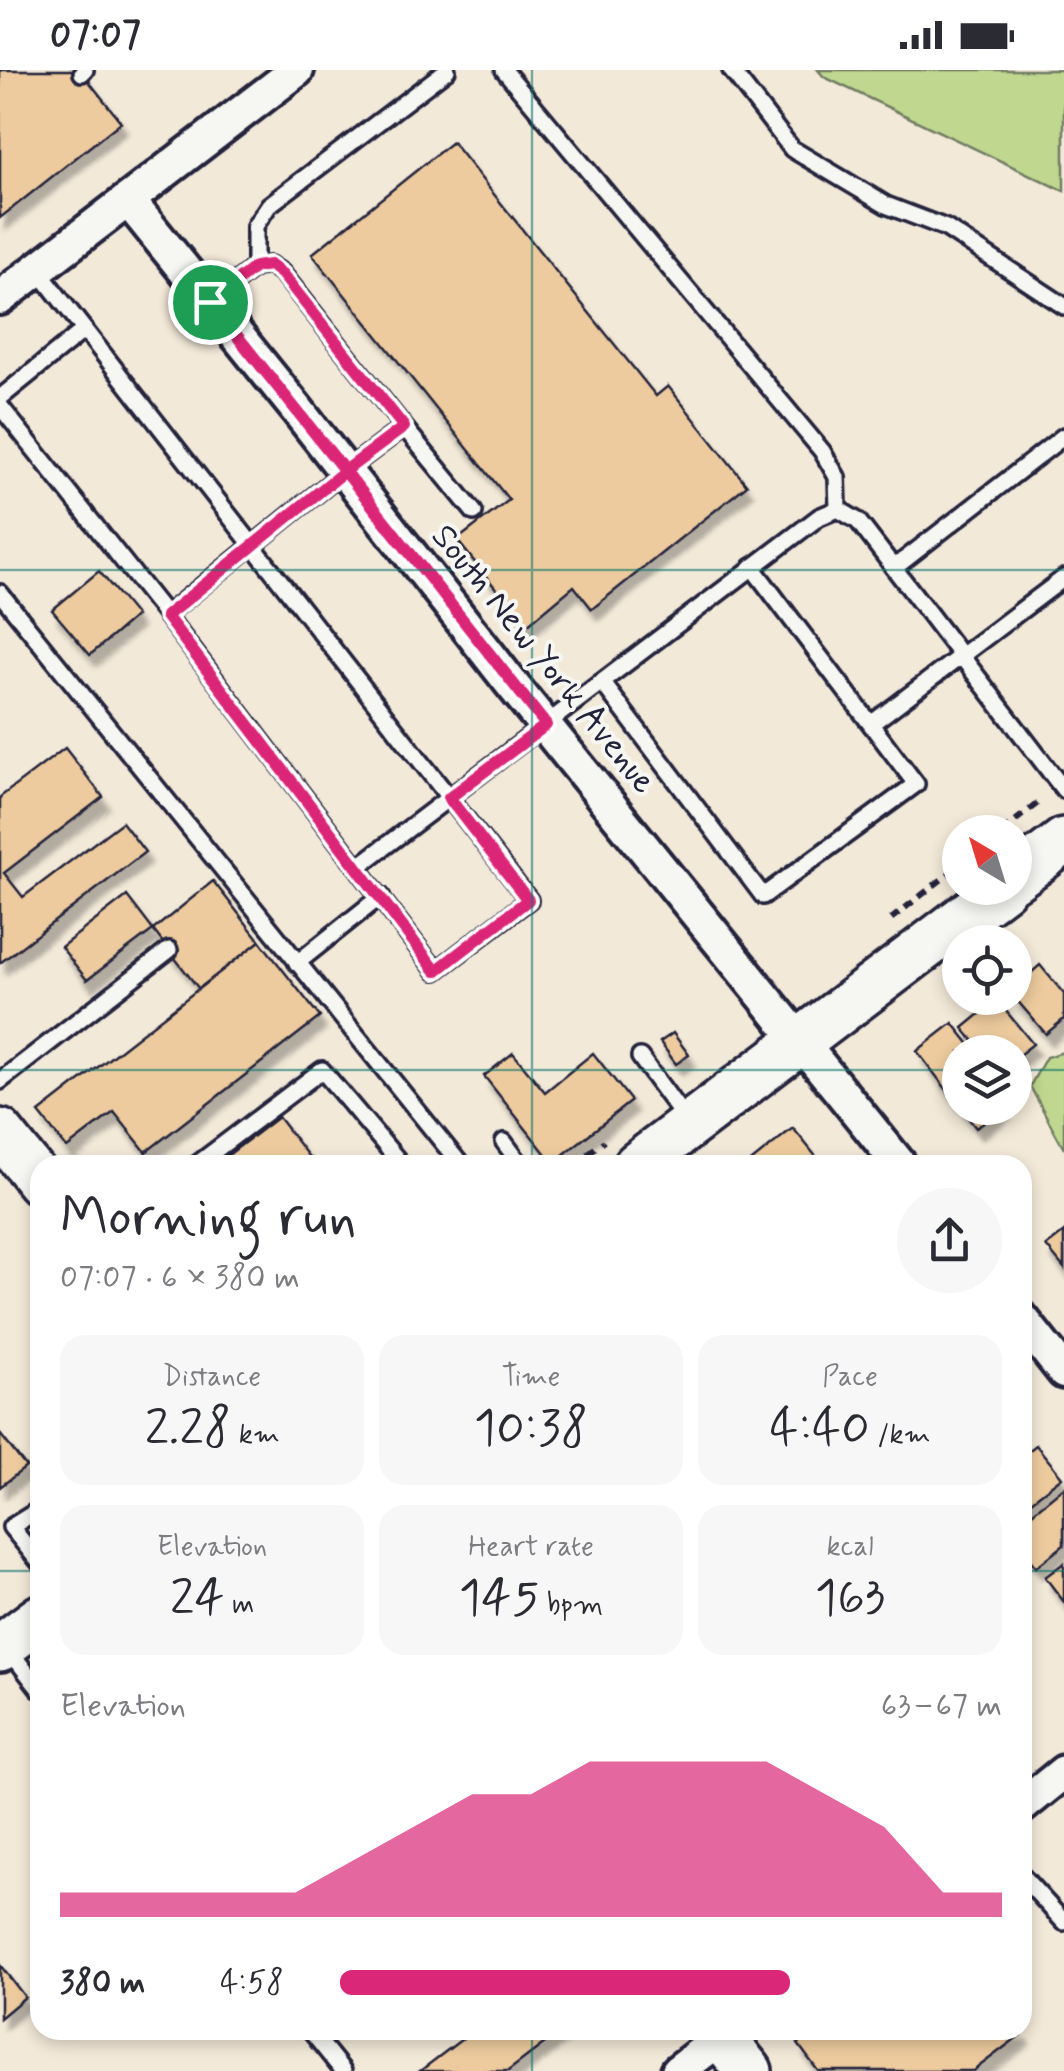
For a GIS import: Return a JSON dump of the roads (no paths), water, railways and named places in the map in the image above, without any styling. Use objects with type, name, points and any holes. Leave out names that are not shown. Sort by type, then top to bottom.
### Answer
[{"type":"main road","points":[[1032,867],[1062,848]]},
{"type":"main road","points":[[650,1155],[981,905]]},
{"type":"main road","points":[[0,1132],[30,1170]]},
{"type":"main road","points":[[2,1644],[30,1625]]},
{"type":"street","points":[[0,298],[298,70]]},
{"type":"street","name":"South New York Avenue","points":[[128,200],[892,1155]]},
{"type":"street","points":[[1032,1332],[1064,1372]]},
{"type":"street","points":[[1032,1798],[1064,1772]]},
{"type":"street","points":[[678,2071],[729,2042]]},
{"type":"lane","points":[[255,267],[255,226],[268,205],[447,70]]},
{"type":"lane","points":[[504,70],[822,451],[837,477],[838,508]]},
{"type":"lane","points":[[731,70],[792,148],[886,205],[946,228],[1064,306]]},
{"type":"lane","points":[[210,302],[255,267],[270,265],[282,274],[474,512]]},
{"type":"lane","points":[[0,406],[166,616],[436,971],[528,900],[38,269]]},
{"type":"lane","points":[[0,398],[84,330]]},
{"type":"lane","points":[[166,616],[404,427]]},
{"type":"lane","points":[[894,568],[1064,436]]},
{"type":"lane","points":[[358,866],[818,517],[838,508]]},
{"type":"lane","points":[[838,508],[858,521],[1062,788]]},
{"type":"lane","points":[[602,682],[762,896],[916,784],[752,567]]},
{"type":"lane","points":[[872,724],[1064,578]]},
{"type":"lane","points":[[0,594],[452,1155]]},
{"type":"lane","points":[[298,962],[381,896]]},
{"type":"lane","points":[[0,1081],[168,950]]},
{"type":"lane","points":[[640,1058],[690,1125]]},
{"type":"lane","points":[[209,1155],[322,1070],[394,1155]]},
{"type":"lane","points":[[504,1142],[514,1155]]},
{"type":"lane","points":[[30,1515],[11,1527],[30,1551]]},
{"type":"lane","points":[[2,1644],[30,1678]]},
{"type":"lane","points":[[1032,1887],[1064,1922]]},
{"type":"lane","points":[[318,2040],[343,2071]]}]
